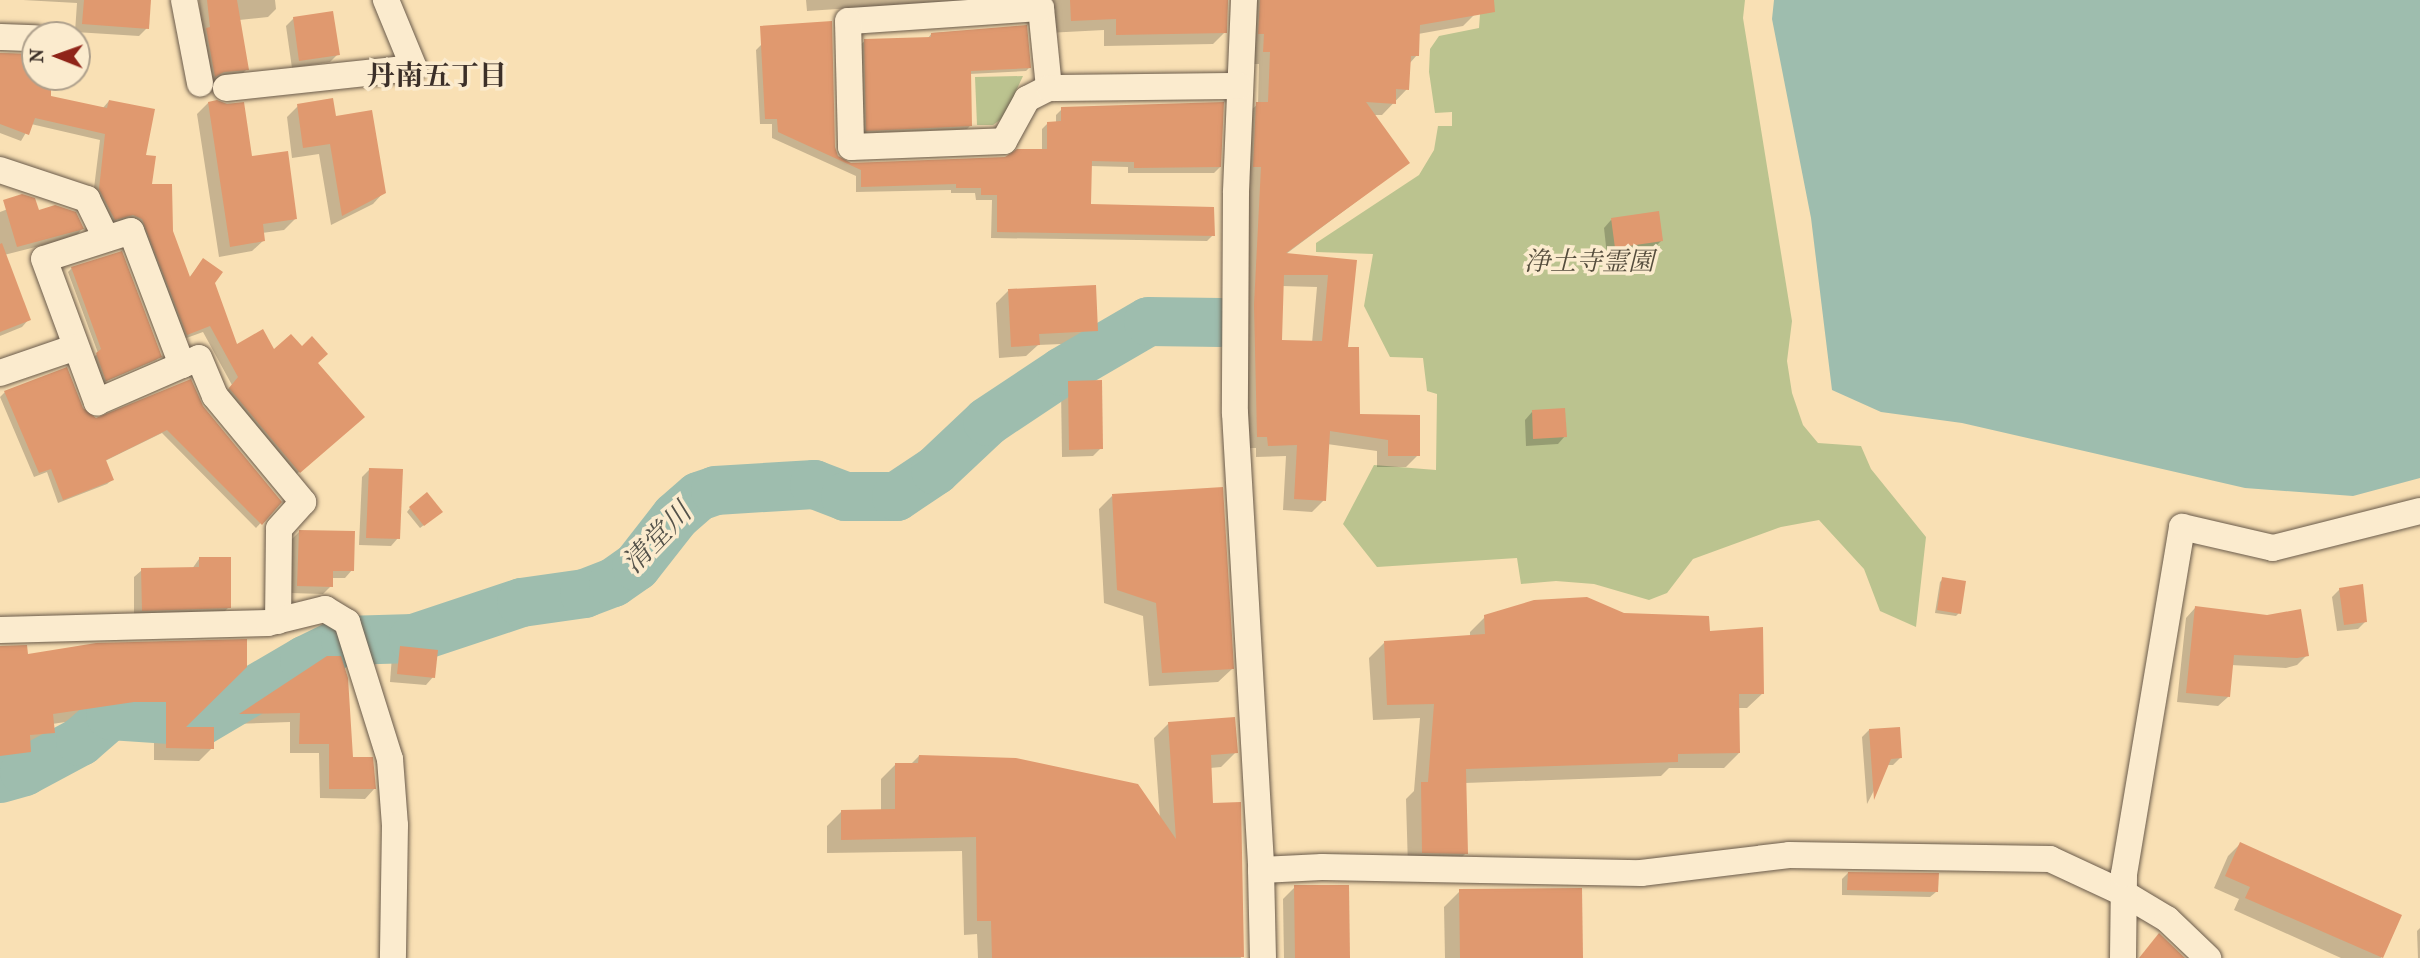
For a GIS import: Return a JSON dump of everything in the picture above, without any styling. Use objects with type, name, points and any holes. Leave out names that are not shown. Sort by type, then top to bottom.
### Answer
[{"type":"street","points":[[184,0],[200,83]]},
{"type":"street","points":[[226,88],[414,68],[386,0]]},
{"type":"street","points":[[1244,0],[1239,86],[1235,413],[1261,870],[1263,958]]},
{"type":"street","points":[[1049,88],[1041,8],[848,21],[851,147],[1003,141],[1027,99],[1049,88],[1239,86]]},
{"type":"street","points":[[0,37],[21,38]]},
{"type":"street","points":[[0,170],[87,199],[106,238]]},
{"type":"street","points":[[182,365],[131,231],[44,258],[97,402],[199,358],[215,396],[303,502],[279,528],[278,621]]},
{"type":"street","points":[[0,373],[76,347]]},
{"type":"street","points":[[2123,958],[2124,874],[2182,527],[2273,548],[2420,511]]},
{"type":"street","points":[[0,630],[278,621],[325,609],[346,622],[390,759],[395,825],[393,958]]},
{"type":"street","points":[[1261,870],[1322,867],[1641,873],[1789,855],[2050,859],[2124,894],[2167,919],[2208,958]]},
{"type":"green space","name":"浄土寺霊園","points":[[1481,0],[1745,0],[1743,18],[1792,321],[1787,361],[1792,393],[1803,425],[1818,443],[1861,446],[1871,469],[1926,537],[1916,627],[1880,611],[1864,569],[1819,520],[1781,527],[1693,559],[1667,593],[1649,600],[1594,584],[1556,581],[1521,584],[1517,558],[1377,567],[1343,524],[1374,465],[1436,470],[1437,394],[1427,391],[1423,358],[1390,357],[1364,306],[1373,254],[1316,252],[1316,243],[1419,175],[1434,150],[1438,126],[1452,126],[1452,112],[1435,113],[1429,72],[1430,49],[1439,36],[1479,28]]},
{"type":"green space","points":[[1023,76],[1004,117],[993,125],[977,125],[975,77]]},
{"type":"shaded area","points":[[1774,0],[2420,0],[2420,478],[2353,496],[2245,488],[1962,423],[1881,412],[1832,390],[1811,218],[1772,19]]},
{"type":"building","points":[[84,0],[151,0],[149,29],[91,25],[91,21],[82,21]]},
{"type":"building","points":[[207,0],[237,0],[249,70],[224,72],[215,77],[206,28],[210,27]]},
{"type":"building","points":[[1070,0],[1228,0],[1227,33],[1116,35],[1116,19],[1071,21]]},
{"type":"building","points":[[1260,0],[1494,0],[1495,12],[1420,25],[1419,56],[1411,56],[1409,90],[1396,89],[1396,104],[1366,102],[1410,163],[1286,253],[1357,260],[1348,347],[1359,347],[1360,414],[1420,415],[1420,456],[1388,456],[1388,440],[1330,431],[1326,501],[1294,499],[1297,445],[1268,446],[1267,437],[1257,437],[1254,305],[1261,167],[1253,167],[1256,102],[1268,102],[1270,52],[1263,52],[1264,34],[1258,34]],"holes":[[[1284,275],[1328,275],[1322,341],[1282,340]]]},
{"type":"building","points":[[333,11],[340,55],[299,61],[293,17]]},
{"type":"building","points":[[832,21],[835,147],[838,156],[851,163],[1005,157],[1017,149],[1047,149],[1047,122],[1061,121],[1061,107],[1224,102],[1221,167],[1134,168],[1134,162],[1092,161],[1091,204],[1214,207],[1215,236],[997,232],[997,195],[981,195],[981,188],[956,188],[956,184],[861,187],[861,170],[778,132],[777,119],[765,119],[760,26]]},
{"type":"building","points":[[1027,25],[1031,68],[971,71],[972,126],[866,131],[864,39],[931,37],[931,33]]},
{"type":"building","points":[[0,53],[21,54],[21,91],[51,91],[51,96],[107,108],[109,100],[155,109],[146,155],[156,156],[152,184],[172,184],[173,231],[190,277],[203,258],[223,272],[215,283],[237,344],[263,329],[274,349],[291,334],[302,346],[312,336],[328,354],[318,363],[365,417],[300,473],[229,388],[238,377],[210,326],[187,335],[142,219],[133,215],[115,220],[99,189],[105,134],[35,118],[29,135],[0,124]]},
{"type":"building","points":[[333,98],[336,116],[372,110],[386,193],[342,216],[330,144],[303,148],[297,104]]},
{"type":"building","points":[[217,100],[227,104],[244,102],[252,156],[288,151],[297,219],[263,224],[265,241],[230,247],[208,102]]},
{"type":"building","points":[[22,194],[35,198],[39,210],[55,205],[76,212],[84,229],[17,247],[3,200]]},
{"type":"building","points":[[1659,211],[1663,241],[1615,248],[1611,218]]},
{"type":"building","points":[[2,243],[31,320],[0,332],[0,244]]},
{"type":"building","points":[[122,251],[162,357],[106,381],[96,353],[101,349],[71,267]]},
{"type":"building","points":[[1096,285],[1098,331],[1039,334],[1040,345],[1011,347],[1008,289]]},
{"type":"building","points":[[67,367],[83,408],[96,418],[191,379],[203,406],[282,502],[262,525],[167,430],[106,460],[114,480],[63,500],[51,469],[39,473],[4,391]]},
{"type":"building","points":[[1102,380],[1103,449],[1069,450],[1068,381]]},
{"type":"building","points":[[1565,408],[1567,437],[1533,439],[1532,410]]},
{"type":"building","points":[[369,468],[403,469],[400,539],[366,538]]},
{"type":"building","points":[[1223,487],[1234,669],[1162,673],[1156,603],[1117,590],[1112,494]]},
{"type":"building","points":[[427,492],[443,512],[424,526],[409,507]]},
{"type":"building","points":[[299,530],[355,531],[354,571],[333,571],[333,587],[297,586]]},
{"type":"building","points":[[199,557],[231,557],[231,608],[142,611],[141,568],[199,567]]},
{"type":"building","points":[[1942,577],[1966,581],[1961,614],[1937,610]]},
{"type":"building","points":[[2363,584],[2367,622],[2344,625],[2339,588]]},
{"type":"building","points":[[1587,597],[1624,613],[1709,616],[1710,631],[1763,627],[1764,694],[1739,694],[1740,753],[1678,754],[1678,762],[1466,769],[1468,854],[1422,853],[1421,782],[1428,782],[1434,704],[1387,705],[1384,641],[1485,634],[1484,615],[1534,600]]},
{"type":"building","points":[[2195,606],[2267,615],[2301,609],[2309,656],[2297,658],[2234,655],[2230,697],[2186,693]]},
{"type":"building","points":[[247,639],[247,667],[186,727],[214,727],[214,749],[166,748],[166,702],[134,702],[53,714],[55,733],[30,735],[31,752],[0,756],[0,646],[27,645],[28,654],[96,643]]},
{"type":"building","points":[[400,646],[438,650],[435,678],[397,674]]},
{"type":"building","points":[[327,656],[341,656],[348,678],[353,757],[373,757],[376,789],[329,789],[329,744],[299,744],[300,713],[239,714]]},
{"type":"building","points":[[1235,717],[1238,753],[1211,755],[1213,803],[1241,802],[1244,957],[992,958],[991,921],[977,921],[976,837],[841,840],[841,810],[895,809],[895,763],[918,763],[919,755],[1016,758],[1138,784],[1176,839],[1168,722]]},
{"type":"building","points":[[1900,727],[1902,758],[1891,759],[1874,800],[1869,729]]},
{"type":"building","points":[[2240,842],[2402,915],[2383,958],[2245,898],[2250,887],[2225,876]]},
{"type":"building","points":[[1848,872],[1939,873],[1938,892],[1847,890]]},
{"type":"building","points":[[1294,885],[1349,885],[1350,958],[1295,958]]},
{"type":"building","points":[[1582,888],[1583,958],[1460,958],[1459,889]]},
{"type":"building","points":[[2159,933],[2185,958],[2139,958]]},
{"type":"waterway","name":"清堂川","points":[[0,778],[24,771],[80,741],[110,715],[200,721],[304,660],[345,640],[413,638],[521,602],[584,593],[613,582],[636,566],[675,516],[698,496],[715,490],[814,484],[845,496],[896,496],[935,470],[987,421],[1062,371],[1148,321],[1220,322]]},
{"type":"district","name":"丹南五丁目","points":[[437,76]]}]
